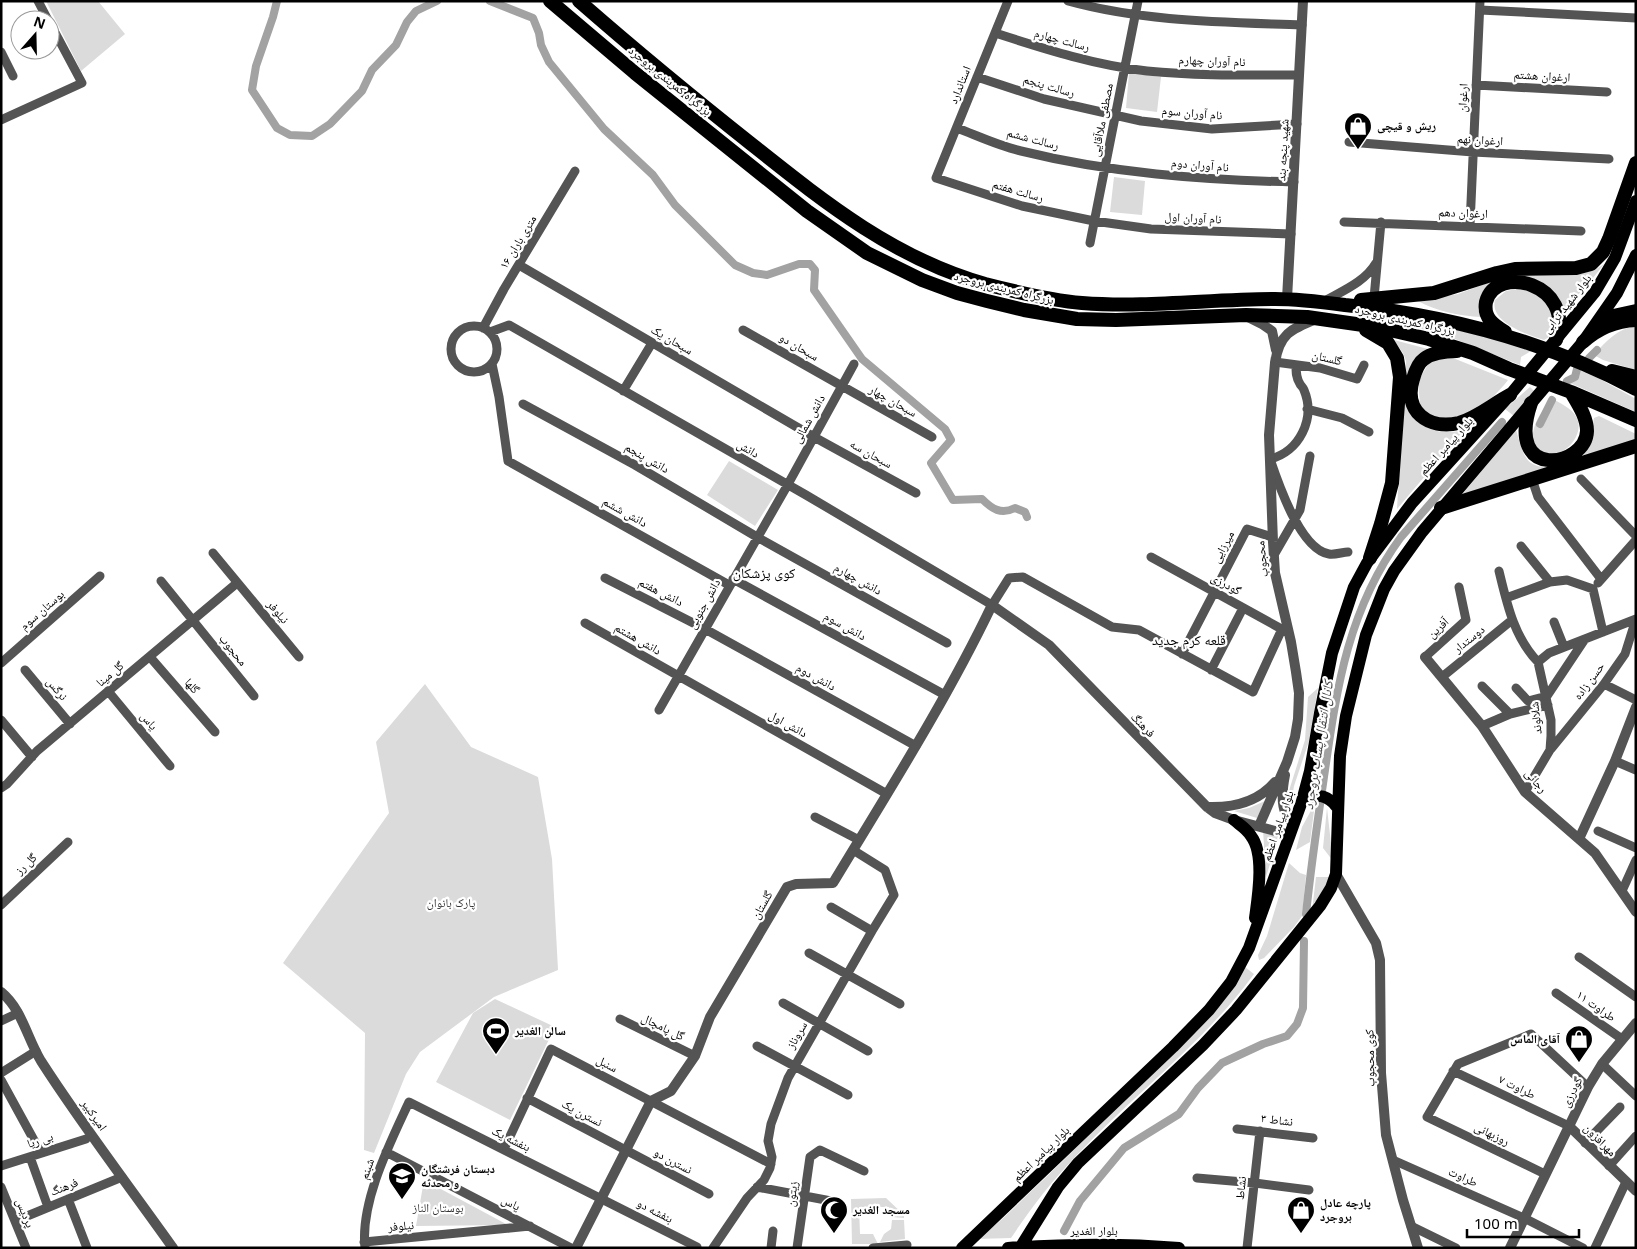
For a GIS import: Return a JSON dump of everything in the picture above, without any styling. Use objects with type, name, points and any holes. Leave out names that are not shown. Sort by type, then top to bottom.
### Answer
[{"type":"highway","name":"بزرگراه کمربندی بروجرد","points":[[550,1],[635,73],[814,217],[867,253],[922,280],[957,293],[987,301],[1024,310],[1077,319],[1116,320],[1243,315],[1320,318],[1340,321],[1429,339],[1473,353],[1509,369],[1571,392]]},
{"type":"highway","name":"بزرگراه کمربندی بروجرد","points":[[579,1],[686,91],[827,204],[873,235],[945,271],[984,284],[1025,294],[1085,303],[1165,303],[1233,299],[1287,299],[1382,308],[1478,327],[1526,342]]},
{"type":"highway","points":[[1323,302],[1434,293],[1515,269],[1576,268],[1591,264],[1603,252],[1609,239],[1636,163]]},
{"type":"highway","points":[[1556,340],[1560,326],[1560,317],[1558,308],[1546,293],[1520,282],[1502,284],[1494,288],[1488,296],[1486,316],[1494,325],[1526,342],[1587,365],[1636,389]]},
{"type":"highway","points":[[1583,342],[1602,328],[1619,322],[1636,320]]},
{"type":"highway","points":[[1340,321],[1358,326],[1388,343],[1397,358],[1399,366],[1400,376],[1392,483],[1370,558]]},
{"type":"highway","points":[[1473,353],[1460,351],[1438,353],[1420,362],[1413,376],[1410,391],[1415,408],[1420,415],[1433,424],[1460,422],[1510,395]]},
{"type":"highway","points":[[1587,365],[1636,377]]},
{"type":"highway","points":[[1531,404],[1524,433],[1528,447],[1534,455],[1541,459],[1547,461],[1558,460],[1575,452],[1586,436],[1586,422],[1571,392]]},
{"type":"highway","points":[[1571,392],[1636,420]]},
{"type":"highway","points":[[1441,508],[1636,446]]},
{"type":"main road","name":"بلوار شهید ترابی","points":[[1536,364],[1595,292],[1623,238],[1636,201]]},
{"type":"main road","points":[[1016,1248],[1058,1187],[1078,1163],[1204,1044],[1241,1004],[1320,906],[1331,888],[1336,874],[1340,756],[1346,716],[1366,635],[1384,590],[1406,552],[1441,508],[1583,342],[1617,293],[1636,255]]},
{"type":"main road","points":[[1599,320],[1636,310]]},
{"type":"main road","name":"بلوار پیامبر اعظم","points":[[962,1248],[1196,1024],[1231,982],[1241,966],[1253,937],[1302,801],[1310,771],[1332,653],[1354,587],[1370,558],[1412,504],[1536,364]]},
{"type":"main road","points":[[1302,801],[1316,795],[1323,796],[1337,807]]},
{"type":"main road","points":[[1234,820],[1253,837],[1258,854],[1259,880],[1253,937]]},
{"type":"main road","name":"بلوار الغدیر","points":[[1016,1248],[1086,1244],[1180,1248]]},
{"type":"street","name":"استاندارد","points":[[936,178],[1008,1]]},
{"type":"street","points":[[1068,1],[1101,10],[1135,16],[1212,22],[1302,25]]},
{"type":"street","name":"مصطفی ملاآقایی","points":[[1090,243],[1138,1]]},
{"type":"street","name":"شهید پنجه بند","points":[[1287,299],[1303,1]]},
{"type":"street","points":[[1480,6],[1636,18]]},
{"type":"street","name":"ارغوان","points":[[1470,225],[1480,6]]},
{"type":"street","name":"رسالت چهارم","points":[[995,33],[1064,55],[1124,68]]},
{"type":"street","points":[[1,120],[82,83],[60,42]]},
{"type":"street","points":[[1,52],[13,76]]},
{"type":"street","name":"نام آوران چهارم","points":[[1124,68],[1177,72],[1299,76]]},
{"type":"street","name":"رسالت پنجم","points":[[977,77],[1044,99],[1115,116]]},
{"type":"street","name":"ارغوان هشتم","points":[[1476,85],[1607,92]]},
{"type":"street","name":"نام آوران سوم","points":[[1115,116],[1141,121],[1212,129],[1297,124]]},
{"type":"street","name":"رسالت ششم","points":[[957,128],[1019,151],[1105,168]]},
{"type":"street","name":"ارغوان نهم","points":[[1349,142],[1473,152],[1609,159]]},
{"type":"street","name":"نام آوران دوم","points":[[1105,168],[1223,181],[1294,182]]},
{"type":"street","name":"۱۶ متری باران","points":[[487,330],[519,265],[575,171]]},
{"type":"street","name":"رسالت هفتم","points":[[936,178],[1022,206],[1094,221]]},
{"type":"street","name":"نام آوران اول","points":[[1094,221],[1151,229],[1291,234]]},
{"type":"street","name":"ارغوان دهم","points":[[1344,222],[1470,225],[1581,231]]},
{"type":"street","points":[[1374,298],[1381,222]]},
{"type":"street","points":[[1323,302],[1363,279],[1378,260]]},
{"type":"street","name":"سبحان یک","points":[[519,265],[814,437]]},
{"type":"street","points":[[1243,315],[1272,331],[1277,351]]},
{"type":"street","points":[[1277,351],[1283,337],[1287,333],[1320,318]]},
{"type":"street","name":"دانش","points":[[487,330],[509,325],[992,605]]},
{"type":"street","points":[[467,326],[475,326],[487,330],[497,344],[497,351],[492,364],[478,372],[463,370],[456,365],[450,350],[454,336],[467,326]]},
{"type":"street","name":"سبحان دو","points":[[743,330],[842,386]]},
{"type":"street","points":[[623,391],[652,343]]},
{"type":"street","name":"محجوب","points":[[1277,351],[1269,435],[1272,537],[1275,573],[1298,693],[1298,719],[1295,737],[1287,762]]},
{"type":"street","name":"گلستان","points":[[1275,362],[1320,368],[1357,379],[1364,365]]},
{"type":"street","name":"دانش ششم","points":[[492,364],[499,397],[508,461],[731,582]]},
{"type":"street","name":"دانش شمالی","points":[[787,486],[854,364]]},
{"type":"street","points":[[1296,365],[1296,376],[1304,389],[1307,409],[1305,428],[1300,438],[1282,455],[1270,459],[1286,505],[1307,538],[1318,548],[1329,554],[1348,552]]},
{"type":"street","name":"سبحان چهار","points":[[842,386],[932,437]]},
{"type":"street","name":"دانش پنجم","points":[[524,404],[635,465],[757,537]]},
{"type":"street","points":[[1307,409],[1342,418],[1369,432]]},
{"type":"street","name":"سبحان سه","points":[[814,437],[916,493]]},
{"type":"street","points":[[1274,555],[1296,520],[1300,510],[1310,456]]},
{"type":"street","points":[[1532,479],[1538,497],[1601,579]]},
{"type":"street","points":[[1581,479],[1636,536]]},
{"type":"street","name":"دانش جنوبی","points":[[659,710],[787,486]]},
{"type":"street","name":"میرزایی","points":[[1182,654],[1247,529],[1272,537]]},
{"type":"street","name":"دانش چهارم","points":[[757,537],[947,644]]},
{"type":"street","points":[[1593,589],[1636,540]]},
{"type":"street","points":[[1520,546],[1550,582]]},
{"type":"street","name":"نیلوفر","points":[[213,553],[299,656]]},
{"type":"street","name":"گودرزی","points":[[1151,557],[1286,631]]},
{"type":"street","points":[[1499,571],[1512,620],[1520,639],[1538,664],[1542,658],[1564,647],[1636,619]]},
{"type":"street","name":"بوستان سوم","points":[[1,663],[100,576]]},
{"type":"street","points":[[992,605],[1009,578],[1023,577],[1112,627],[1139,630],[1253,692],[1286,631]]},
{"type":"street","name":"دانش هفتم","points":[[605,578],[705,629]]},
{"type":"street","name":"محجوب","points":[[161,580],[254,696]]},
{"type":"street","points":[[1506,598],[1550,582],[1566,580],[1593,589]]},
{"type":"street","name":"دانش سوم","points":[[731,582],[945,695]]},
{"type":"street","name":"گل مینا","points":[[1,788],[7,784],[32,756],[238,583]]},
{"type":"street","name":"آفرین","points":[[1426,657],[1466,620],[1459,587]]},
{"type":"street","points":[[1593,589],[1603,632]]},
{"type":"street","name":"گلستان","points":[[651,1101],[671,1091],[695,1056],[710,1017],[787,888],[796,884],[832,883],[916,746],[992,605]]},
{"type":"street","name":"فرهنگ","points":[[992,605],[1049,645],[1215,813],[1260,826],[1292,829]]},
{"type":"street","points":[[1211,670],[1243,608]]},
{"type":"street","name":"حسن زاده","points":[[1550,750],[1604,684],[1625,654],[1636,619]]},
{"type":"street","name":"دوستدار","points":[[1442,677],[1512,620]]},
{"type":"street","points":[[1554,622],[1564,647]]},
{"type":"street","name":"دانش هشتم","points":[[585,624],[678,677]]},
{"type":"street","name":"دانش دوم","points":[[705,629],[916,746]]},
{"type":"street","points":[[1482,726],[1548,701],[1585,639]]},
{"type":"street","name":"گلها","points":[[150,657],[215,732]]},
{"type":"street","name":"رجائی","points":[[1426,657],[1482,726],[1525,792],[1594,853],[1636,912]]},
{"type":"street","name":"شلالوند","points":[[1525,792],[1550,750],[1551,720],[1538,664]]},
{"type":"street","name":"نرگس","points":[[25,670],[70,724]]},
{"type":"street","name":"دانش اول","points":[[678,677],[887,794]]},
{"type":"street","points":[[1604,684],[1636,700]]},
{"type":"street","points":[[1482,686],[1510,714]]},
{"type":"street","points":[[1516,688],[1528,701],[1548,701]]},
{"type":"street","name":"یاس","points":[[108,691],[170,766]]},
{"type":"street","points":[[1579,839],[1615,761],[1636,707]]},
{"type":"street","points":[[1,720],[32,756]]},
{"type":"street","points":[[1615,761],[1636,770]]},
{"type":"street","points":[[1207,807],[1235,805],[1259,796],[1276,781],[1287,762]]},
{"type":"street","points":[[1260,826],[1287,762]]},
{"type":"street","points":[[1287,762],[1283,802],[1285,814],[1290,821],[1292,829]]},
{"type":"street","points":[[815,817],[859,840]]},
{"type":"street","points":[[1598,831],[1636,848]]},
{"type":"street","name":"گل رز","points":[[1,904],[68,842]]},
{"type":"street","name":"سروناز","points":[[771,1164],[772,1157],[768,1141],[771,1124],[794,1065],[894,894],[885,870],[853,850]]},
{"type":"street","points":[[1622,891],[1636,860]]},
{"type":"street","name":"کوی محجوب","points":[[1336,874],[1376,943],[1380,960],[1382,1073],[1386,1135],[1418,1248]]},
{"type":"street","points":[[831,907],[872,930]]},
{"type":"street","points":[[809,953],[900,1004]]},
{"type":"street","points":[[1579,957],[1636,996]]},
{"type":"street","name":"امیرکبیر","points":[[1,992],[7,996],[18,1013],[36,1052],[173,1248]]},
{"type":"street","name":"طراوت ۱۱","points":[[1556,993],[1622,1039]]},
{"type":"street","points":[[783,1003],[868,1051]]},
{"type":"street","points":[[1,1022],[18,1013]]},
{"type":"street","name":"گل پامچال","points":[[620,1019],[695,1056]]},
{"type":"street","name":"گودرزی","points":[[1510,1248],[1588,1087],[1602,1064],[1636,1023]]},
{"type":"street","points":[[1453,1070],[1458,1064],[1531,1034],[1588,1087]]},
{"type":"street","points":[[757,1046],[848,1095]]},
{"type":"street","name":"سنبل","points":[[527,1098],[552,1049],[771,1164]]},
{"type":"street","points":[[1,1073],[36,1052]]},
{"type":"street","points":[[1602,1064],[1636,1096]]},
{"type":"street","name":"روزبهانی","points":[[1453,1070],[1427,1117],[1545,1174]]},
{"type":"street","name":"طراوت ۷","points":[[1453,1070],[1569,1126]]},
{"type":"street","points":[[1,1080],[41,1153]]},
{"type":"street","points":[[504,1149],[527,1098]]},
{"type":"street","name":"نسترن یک","points":[[527,1098],[626,1150]]},
{"type":"street","points":[[576,1248],[651,1101]]},
{"type":"street","name":"بنفشه یک","points":[[408,1102],[601,1198]]},
{"type":"street","name":"شبنم","points":[[364,1245],[370,1200],[386,1152],[408,1102]]},
{"type":"street","points":[[1585,1143],[1620,1107]]},
{"type":"street","name":"مهرافزون","points":[[1569,1126],[1636,1191]]},
{"type":"street","name":"نشاط ۳","points":[[1237,1129],[1313,1138]]},
{"type":"street","name":"نشاط","points":[[1247,1248],[1260,1131]]},
{"type":"street","points":[[1609,1166],[1636,1136]]},
{"type":"street","name":"بی ریا","points":[[1,1166],[86,1139]]},
{"type":"street","name":"نسترن دو","points":[[626,1150],[709,1194]]},
{"type":"street","name":"زیتون","points":[[796,1248],[810,1157],[820,1150],[864,1171]]},
{"type":"street","name":"یاس","points":[[386,1152],[571,1248]]},
{"type":"street","points":[[30,1157],[48,1207]]},
{"type":"street","name":"طراوت","points":[[1393,1160],[1524,1218],[1583,1248]]},
{"type":"street","points":[[713,1248],[746,1198],[764,1180],[771,1164]]},
{"type":"street","name":"فرهنگ","points":[[15,1221],[122,1177]]},
{"type":"street","points":[[1197,1178],[1254,1182],[1309,1190]]},
{"type":"street","points":[[1595,1248],[1626,1182]]},
{"type":"street","name":"پردیس","points":[[1,1187],[26,1248]]},
{"type":"street","points":[[758,1187],[831,1201]]},
{"type":"street","name":"بنفشه دو","points":[[601,1198],[697,1247]]},
{"type":"street","points":[[68,1199],[87,1248]]},
{"type":"street","name":"نیلوفر","points":[[364,1245],[530,1226]]},
{"type":"street","points":[[1411,1226],[1456,1248]]},
{"type":"street","points":[[771,1248],[773,1232]]},
{"type":"street","points":[[873,1248],[906,1245]]},
{"type":"green space","points":[[46,1],[98,1],[125,34],[81,71],[60,29],[60,10],[50,10]]},
{"type":"green space","points":[[1129,73],[1161,77],[1157,112],[1126,108]]},
{"type":"green space","points":[[1114,177],[1145,181],[1142,215],[1110,212]]},
{"type":"green space","points":[[1604,264],[1564,315],[1522,279],[1479,301],[1478,310],[1481,317],[1432,308],[1418,301],[1458,294],[1509,275],[1580,274],[1595,270]]},
{"type":"green space","points":[[1517,289],[1533,291],[1549,304],[1555,329],[1544,340],[1520,331],[1498,315],[1495,308],[1495,300],[1506,291]]},
{"type":"green space","points":[[1372,316],[1405,318],[1517,344],[1531,351],[1521,357],[1520,365],[1445,335]]},
{"type":"green space","points":[[1636,326],[1636,370],[1603,360],[1594,355],[1608,340],[1618,333]]},
{"type":"green space","points":[[1394,340],[1428,349],[1412,366],[1417,420],[1433,430],[1452,432],[1464,430],[1397,509],[1406,361]]},
{"type":"green space","points":[[1453,358],[1508,380],[1491,398],[1473,411],[1451,418],[1427,416],[1420,404],[1418,381],[1429,363],[1436,359]]},
{"type":"green space","points":[[1579,370],[1636,399],[1636,412],[1570,383],[1578,378]]},
{"type":"green space","points":[[1530,387],[1534,391],[1514,416],[1505,409]]},
{"type":"green space","points":[[1555,400],[1574,414],[1579,428],[1573,442],[1568,447],[1562,452],[1548,454],[1532,443],[1535,424],[1538,418]]},
{"type":"green space","points":[[1599,416],[1636,434],[1636,440],[1556,466],[1569,458],[1590,440],[1594,418]]},
{"type":"green space","points":[[1516,430],[1520,445],[1529,462],[1540,467],[1554,466],[1460,497]]},
{"type":"green space","points":[[729,461],[778,490],[755,526],[707,495]]},
{"type":"green space","name":"پارک بانوان","points":[[425,684],[471,747],[538,777],[552,859],[558,970],[494,997],[420,1052],[406,1074],[374,1153],[364,1150],[365,1033],[283,963],[389,813],[376,742]]},
{"type":"green space","points":[[1318,688],[1309,741],[1294,786],[1290,809],[1287,797],[1305,740],[1308,697]]},
{"type":"green space","points":[[1265,801],[1257,818],[1234,811],[1249,808]]},
{"type":"green space","points":[[1315,803],[1310,842],[1296,850],[1302,827]]},
{"type":"green space","points":[[1327,808],[1333,861],[1323,848]]},
{"type":"green space","points":[[1263,830],[1279,835],[1266,877]]},
{"type":"green space","points":[[1289,863],[1300,873],[1306,875],[1302,916],[1264,958],[1259,960],[1258,955],[1267,936]]},
{"type":"green space","points":[[1316,877],[1331,877],[1312,911]]},
{"type":"green space","points":[[1245,967],[1254,974],[1234,999],[1191,1046],[1066,1166],[1011,1238],[976,1239],[1008,1214],[1196,1032],[1214,1012]]},
{"type":"green space","name":"سالن الغدیر","points":[[495,999],[555,1027],[510,1120],[436,1082],[473,1013]]},
{"type":"green space","name":"بوستان الناز","points":[[424,1180],[508,1225],[416,1226]]},
{"type":"green space","points":[[886,1198],[904,1215],[904,1218],[892,1217],[889,1207],[859,1207],[860,1234],[873,1234],[878,1244],[852,1244],[851,1199]]},
{"type":"green space","points":[[892,1220],[904,1220],[905,1239],[880,1242],[884,1234],[891,1229]]},
{"type":"waterway","points":[[277,1],[256,66],[252,90],[277,128],[290,135],[312,136],[330,124],[362,91],[372,70],[396,45],[407,22],[416,11],[437,1]]},
{"type":"waterway","points":[[490,1],[533,18],[541,45],[549,62],[604,129],[653,175],[675,205],[735,265],[753,273],[767,275],[799,264],[810,264],[815,270],[814,290],[862,359],[945,429],[951,440],[931,463],[953,500],[982,499],[989,506],[997,510],[1005,511],[1015,508],[1025,512],[1027,517]]},
{"type":"waterway","name":"کانال انتقال پساب بروجرد","points":[[1589,358],[1597,350]]},
{"type":"waterway","name":"کانال انتقال پساب بروجرد","points":[[1567,381],[1575,377],[1577,369]]},
{"type":"waterway","name":"کانال انتقال پساب بروجرد","points":[[1540,424],[1552,400]]},
{"type":"waterway","name":"کانال انتقال پساب بروجرد","points":[[1306,914],[1317,824],[1335,708],[1348,648],[1357,620],[1383,564],[1401,537],[1502,422]]},
{"type":"waterway","name":"کانال انتقال پساب بروجرد","points":[[1064,1231],[1080,1201],[1124,1148],[1179,1114],[1198,1088],[1222,1063],[1263,1044],[1287,1036],[1297,1024],[1303,1008],[1304,941]]},
{"type":"place","name":"ریش و قیچی","points":[[1358,150]]},
{"type":"place","name":"سالن الغدیر","points":[[496,1055]]},
{"type":"place","name":"آقای الماس","points":[[1579,1063]]},
{"type":"place","name":"دبستان فرشتگان و محدثه","points":[[402,1200]]},
{"type":"place","name":"مسجد الغدیر","points":[[834,1234]]},
{"type":"place","name":"پارچه عادل بروجرد","points":[[1301,1234]]},
{"type":"district","name":"کوی پزشکان","points":[[764,573]]},
{"type":"district","name":"قلعه کرم جدید","points":[[1189,640]]}]
